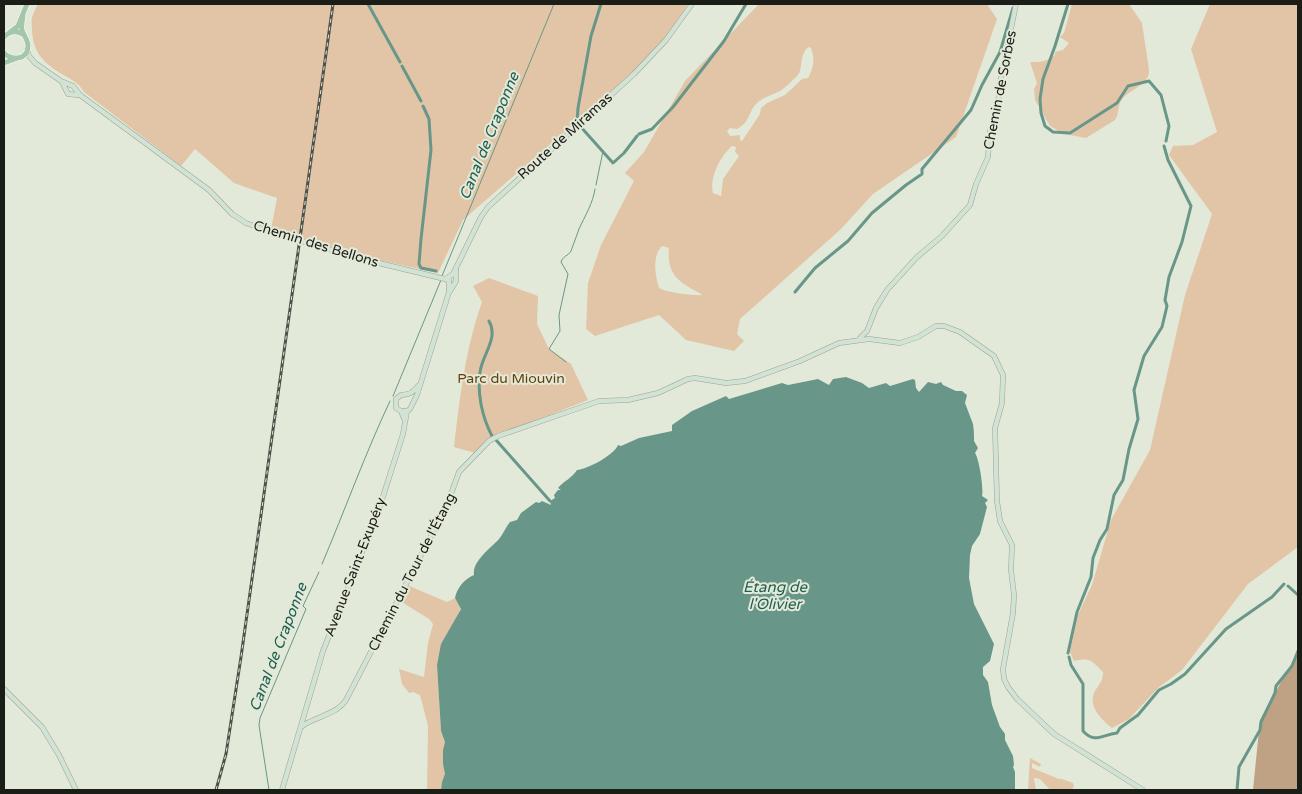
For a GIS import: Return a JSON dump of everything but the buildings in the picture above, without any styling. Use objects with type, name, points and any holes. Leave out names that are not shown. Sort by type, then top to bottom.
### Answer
[{"type":"main road","points":[[4,63],[17,59],[25,54],[28,49],[28,42],[21,26],[27,4]]},
{"type":"main road","points":[[6,34],[18,26],[24,14]]},
{"type":"main road","points":[[6,34],[18,32],[24,36]]},
{"type":"main road","points":[[4,53],[9,57],[17,59]]},
{"type":"street","name":"Route de Miramas","points":[[450,279],[488,206],[634,74],[673,31],[692,4]]},
{"type":"street","name":"Chemin de Sorbes","points":[[858,340],[867,331],[876,308],[887,290],[917,257],[942,236],[970,204],[976,184],[988,157],[990,131],[998,111],[999,88],[1016,4]]},
{"type":"street","points":[[28,49],[29,56],[36,63]]},
{"type":"street","points":[[17,59],[28,59],[36,63],[61,81],[67,87],[68,94],[73,91],[73,86],[67,87]]},
{"type":"street","name":"Chemin des Bellons","points":[[73,91],[209,190],[232,214],[246,223],[268,232],[362,259],[450,279]]},
{"type":"street","points":[[400,411],[410,409],[420,383],[449,292],[450,279]]},
{"type":"street","name":"Chemin du Tour de l'Étang","points":[[306,720],[336,712],[346,700],[448,505],[459,472],[489,441],[498,436],[594,403],[642,398],[688,379],[695,378],[726,383],[745,381],[800,361],[839,343],[869,339],[900,343],[918,337],[936,326],[944,326],[960,332],[994,356],[1003,375],[1002,404],[995,428],[997,502],[1000,521],[1012,545],[1011,570],[1014,595],[1013,613],[1005,649],[1004,679],[1017,699],[1054,734],[1143,790]]},
{"type":"street","points":[[407,396],[420,383]]},
{"type":"street","points":[[405,422],[395,405],[396,399],[401,395],[407,396],[411,399],[412,403]]},
{"type":"street","name":"Avenue Saint-Exupéry","points":[[282,790],[306,720],[325,645],[379,509],[402,440],[407,411]]},
{"type":"street","points":[[4,689],[45,732],[59,755],[76,790]]},
{"type":"green space","points":[[38,4],[688,4],[662,47],[463,220],[438,273],[351,254],[271,229],[277,198],[234,183],[195,149],[181,166],[84,92],[75,82],[46,63],[38,54],[33,37],[32,20]]},
{"type":"green space","points":[[759,4],[987,4],[997,19],[956,137],[873,194],[840,230],[740,319],[737,334],[744,341],[734,351],[686,340],[659,315],[595,336],[586,329],[588,283],[601,245],[634,181],[625,173],[644,152],[685,81]],"holes":[[[808,47],[811,48],[813,56],[813,67],[808,78],[802,79],[785,95],[767,103],[761,108],[760,114],[742,141],[740,140],[740,135],[730,136],[727,131],[730,128],[737,129],[741,126],[758,102],[780,91],[797,76],[803,55]],[[732,146],[736,147],[735,152],[739,156],[723,179],[721,196],[713,193],[712,187],[717,167]],[[662,246],[669,248],[669,262],[673,273],[686,285],[702,295],[667,291],[659,288],[655,266],[659,250]]]},
{"type":"green space","points":[[1072,4],[1129,4],[1142,23],[1149,70],[1149,75],[1144,83],[1121,100],[1115,120],[1086,138],[1064,134],[1050,126],[1035,100],[1034,89],[1037,83],[1030,62],[1040,62],[1049,59],[1055,55],[1055,52],[1063,50],[1069,43],[1060,37],[1064,33]]},
{"type":"green space","points":[[1210,4],[1298,4],[1298,547],[1248,584],[1182,670],[1158,688],[1129,719],[1112,728],[1096,712],[1093,702],[1095,691],[1102,680],[1103,672],[1090,661],[1084,659],[1074,661],[1070,652],[1077,617],[1092,585],[1111,520],[1150,450],[1185,295],[1212,214],[1169,155],[1173,146],[1193,145],[1217,132],[1191,49]]},
{"type":"green space","name":"Parc du Miouvin","points":[[489,278],[538,296],[537,324],[549,349],[571,364],[588,400],[493,437],[475,453],[454,447],[467,356],[482,302],[473,286]]},
{"type":"green space","points":[[407,585],[447,602],[455,598],[461,608],[437,665],[441,731],[445,742],[443,764],[446,774],[441,790],[427,790],[428,726],[420,695],[413,692],[409,693],[402,684],[399,669],[424,677],[428,643],[433,624],[429,619],[400,601]]},
{"type":"green space","points":[[1030,758],[1041,764],[1040,767],[1032,763],[1032,768],[1073,783],[1072,790],[1050,790],[1040,779],[1034,778],[1036,790],[1028,790]]},
{"type":"shaded area","points":[[1298,652],[1298,790],[1253,790],[1260,720]]},
{"type":"water","name":"Étang de l'Olivier","points":[[846,377],[869,388],[886,383],[890,386],[913,379],[919,392],[928,382],[936,384],[941,382],[943,385],[956,391],[962,391],[967,395],[965,403],[973,424],[974,441],[978,448],[975,453],[981,474],[982,496],[988,500],[985,503],[987,507],[980,534],[972,546],[969,578],[974,604],[994,644],[990,661],[983,667],[983,675],[988,682],[992,705],[1013,756],[1015,790],[441,790],[445,774],[443,750],[445,742],[441,731],[437,665],[441,644],[461,609],[455,598],[459,587],[464,581],[474,575],[474,570],[479,560],[499,539],[510,522],[517,520],[521,513],[536,502],[542,501],[551,505],[550,501],[555,498],[554,495],[558,490],[561,490],[558,488],[577,470],[600,461],[616,449],[618,445],[621,446],[639,438],[672,431],[672,425],[692,411],[726,396],[729,399],[782,383],[788,385],[818,379],[829,385],[833,379]]},
{"type":"waterway","points":[[368,4],[400,62]]},
{"type":"waterway","name":"Canal de Craponne","points":[[442,276],[554,4]]},
{"type":"waterway","points":[[577,122],[591,36],[601,4]]},
{"type":"waterway","points":[[639,134],[652,129],[673,107],[724,41],[746,4]]},
{"type":"waterway","points":[[1068,4],[1043,79],[1040,99],[1041,113],[1045,126],[1053,132],[1070,133],[1117,103],[1128,86],[1149,81],[1161,95],[1169,126],[1166,141]]},
{"type":"waterway","points":[[795,292],[815,268],[848,241],[872,213],[922,174],[922,169],[971,110],[1000,52],[1013,8]]},
{"type":"waterway","points":[[402,66],[421,101]]},
{"type":"waterway","points":[[423,106],[429,119],[431,150],[419,264],[421,268],[436,271]]},
{"type":"waterway","points":[[580,126],[613,163],[624,153],[637,136]]},
{"type":"waterway","points":[[1068,653],[1077,612],[1091,577],[1093,558],[1100,540],[1107,529],[1114,495],[1123,480],[1129,449],[1138,419],[1134,390],[1144,356],[1162,327],[1167,306],[1165,300],[1169,277],[1182,242],[1191,206],[1168,160],[1164,146]]},
{"type":"waterway","points":[[596,185],[603,151]]},
{"type":"waterway","points":[[566,362],[549,349],[560,331],[559,315],[568,274],[561,262],[571,251],[591,204],[595,189]]},
{"type":"waterway","name":"Canal de Craponne","points":[[393,396],[441,280]]},
{"type":"waterway","points":[[489,321],[492,327],[492,334],[481,366],[479,388],[483,413],[492,436]]},
{"type":"waterway","name":"Canal de Craponne","points":[[322,564],[390,401]]},
{"type":"waterway","points":[[496,440],[550,501]]},
{"type":"waterway","name":"Canal de Craponne","points":[[269,790],[259,725],[260,718],[306,609],[303,606],[319,572]]},
{"type":"waterway","points":[[1069,657],[1071,665],[1083,684],[1083,731],[1095,738],[1117,733],[1120,728],[1138,715],[1159,690],[1185,674],[1226,629],[1272,597],[1284,584]]},
{"type":"waterway","points":[[1288,586],[1298,595]]},
{"type":"waterway","points":[[1237,790],[1239,767],[1260,730],[1261,722],[1275,693],[1276,686],[1292,666],[1298,651]]},
{"type":"railway","points":[[216,790],[226,754],[241,657],[333,4]]}]
